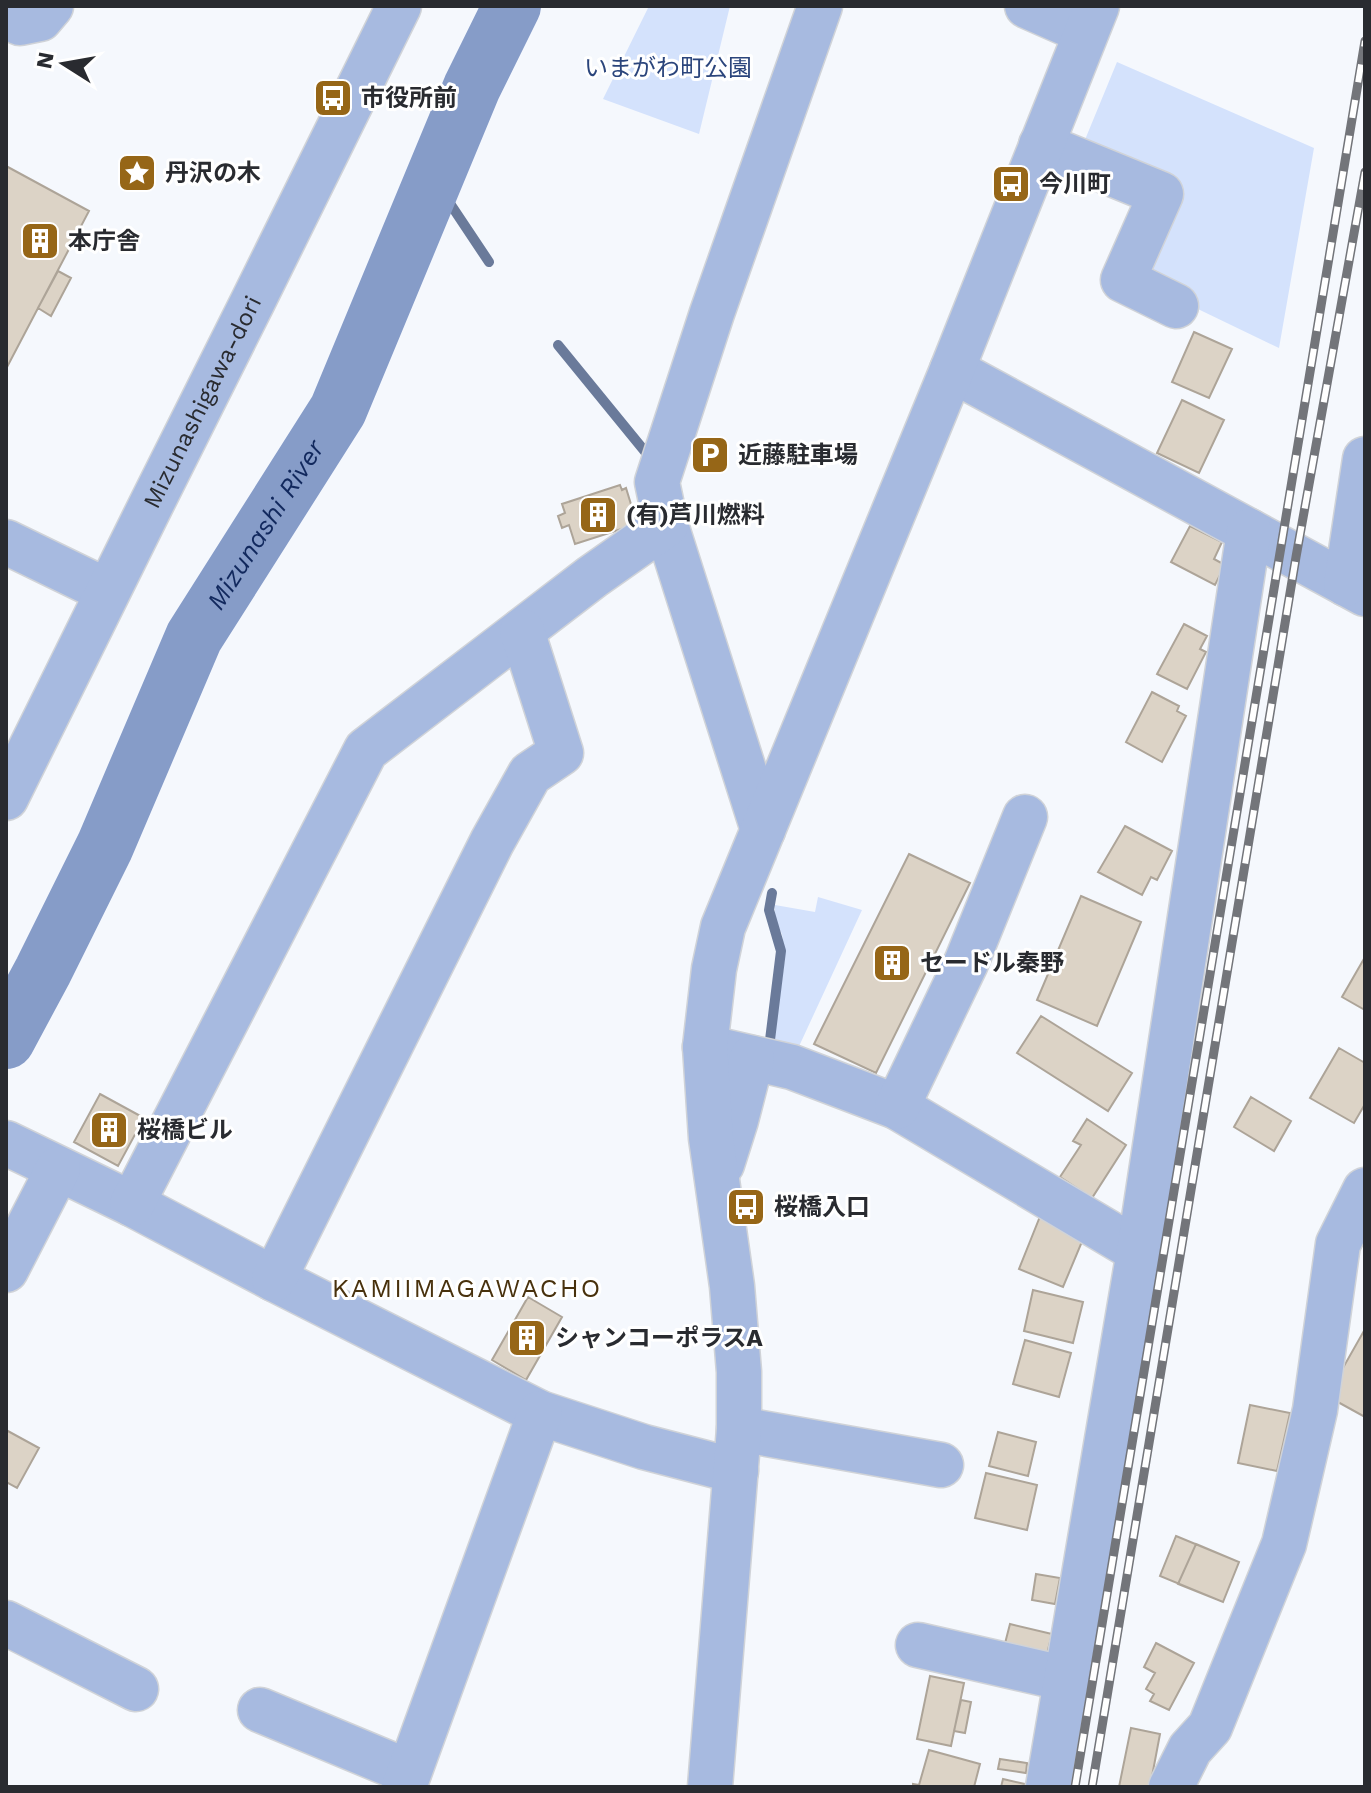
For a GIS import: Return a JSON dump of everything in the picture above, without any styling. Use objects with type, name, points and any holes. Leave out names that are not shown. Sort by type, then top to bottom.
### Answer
[{"type":"street","points":[[6,16],[20,23],[40,19],[51,6]]},
{"type":"street","name":"Mizunashigawa-dori","points":[[6,798],[399,6]]},
{"type":"street","points":[[763,830],[666,525],[657,482],[712,313],[820,6]]},
{"type":"street","points":[[710,1787],[738,1450],[739,1372],[732,1286],[711,1138],[705,1047],[714,969],[723,927],[952,370],[1091,19],[1027,6]]},
{"type":"street","points":[[1041,145],[1161,194],[1123,280],[1176,306]]},
{"type":"street","points":[[952,370],[1355,589],[1365,459]]},
{"type":"street","points":[[132,1204],[366,750],[592,577],[666,525]]},
{"type":"street","points":[[1048,1787],[1139,1251],[1249,531]]},
{"type":"street","points":[[6,542],[107,591]]},
{"type":"street","points":[[274,1279],[492,842],[530,774],[561,753],[522,631]]},
{"type":"street","points":[[897,1107],[966,963],[1025,817]]},
{"type":"street","points":[[705,1047],[792,1067],[897,1107],[1139,1251]]},
{"type":"street","points":[[717,1180],[752,1058]]},
{"type":"street","points":[[6,1143],[132,1204],[540,1413],[644,1447],[738,1450],[941,1465]]},
{"type":"street","points":[[6,1270],[54,1167]]},
{"type":"street","points":[[1171,1787],[1190,1749],[1210,1727],[1284,1544],[1315,1410],[1338,1244],[1365,1190]]},
{"type":"street","points":[[260,1710],[407,1779],[540,1413]]},
{"type":"street","points":[[6,1623],[136,1689]]},
{"type":"street","points":[[918,1645],[1067,1679]]},
{"type":"green space","name":"いまがわ町公園","points":[[649,6],[730,6],[699,134],[603,99]]},
{"type":"green space","points":[[1117,62],[1314,148],[1279,348],[1144,283],[1180,194],[1082,147]]},
{"type":"green space","points":[[818,897],[862,910],[795,1055],[773,1050],[785,956],[782,934],[774,919],[775,905],[815,912]]},
{"type":"building","name":"本庁舎","points":[[6,166],[89,211],[6,369]]},
{"type":"building","points":[[58,271],[71,278],[51,316],[38,308]]},
{"type":"building","points":[[1194,332],[1232,349],[1209,398],[1172,382]]},
{"type":"building","points":[[1182,400],[1224,420],[1199,473],[1157,453]]},
{"type":"building","name":"(有)芦川燃料","points":[[620,485],[622,490],[626,488],[637,524],[575,544],[569,525],[562,528],[558,516],[565,513],[562,504]]},
{"type":"building","points":[[1190,526],[1222,542],[1214,559],[1225,565],[1215,585],[1171,562]]},
{"type":"building","points":[[1184,624],[1207,636],[1200,649],[1206,652],[1187,689],[1157,674]]},
{"type":"building","points":[[1152,692],[1179,706],[1177,711],[1186,716],[1162,762],[1126,742]]},
{"type":"building","points":[[1125,826],[1172,851],[1157,880],[1151,877],[1142,895],[1098,872]]},
{"type":"building","name":"セードル秦野","points":[[909,854],[970,883],[876,1073],[814,1044]]},
{"type":"building","points":[[1081,896],[1141,922],[1097,1026],[1037,1000]]},
{"type":"building","points":[[1365,957],[1365,1010],[1342,997]]},
{"type":"building","points":[[1041,1016],[1132,1073],[1108,1111],[1017,1053]]},
{"type":"building","points":[[1339,1048],[1365,1063],[1365,1104],[1354,1123],[1310,1098]]},
{"type":"building","name":"桜橋ビル","points":[[100,1094],[144,1118],[118,1166],[74,1142]]},
{"type":"building","points":[[1251,1097],[1291,1121],[1274,1151],[1234,1127]]},
{"type":"building","points":[[1087,1119],[1126,1145],[1092,1198],[1060,1177],[1081,1145],[1073,1141]]},
{"type":"building","points":[[1041,1214],[1086,1232],[1063,1287],[1019,1269]]},
{"type":"building","points":[[1033,1290],[1083,1302],[1073,1343],[1024,1331]]},
{"type":"building","name":"シャンコーポラスA","points":[[528,1297],[562,1317],[526,1380],[492,1360]]},
{"type":"building","points":[[1365,1329],[1365,1417],[1327,1396]]},
{"type":"building","points":[[1025,1340],[1071,1353],[1059,1397],[1013,1384]]},
{"type":"building","points":[[1250,1405],[1290,1413],[1277,1471],[1238,1463]]},
{"type":"building","points":[[6,1430],[39,1448],[17,1488],[6,1482]]},
{"type":"building","points":[[998,1432],[1036,1442],[1028,1476],[989,1466]]},
{"type":"building","points":[[986,1473],[1037,1485],[1027,1530],[975,1518]]},
{"type":"building","points":[[1176,1536],[1239,1562],[1223,1602],[1160,1576]]},
{"type":"building","points":[[1196,1544],[1239,1562],[1223,1602],[1178,1584]]},
{"type":"building","points":[[1036,1574],[1060,1578],[1055,1604],[1032,1600]]},
{"type":"building","points":[[1010,1624],[1052,1634],[1044,1666],[1002,1655]]},
{"type":"building","points":[[1156,1643],[1194,1663],[1169,1710],[1150,1701],[1154,1694],[1146,1689],[1155,1673],[1144,1667]]},
{"type":"building","points":[[930,1676],[964,1683],[951,1746],[917,1739]]},
{"type":"building","points":[[961,1700],[971,1702],[965,1733],[954,1731]]},
{"type":"building","points":[[1131,1728],[1160,1734],[1150,1787],[1119,1787]]},
{"type":"building","points":[[929,1750],[980,1764],[974,1787],[913,1787],[913,1784],[919,1785]]},
{"type":"building","points":[[1000,1759],[1027,1763],[1026,1773],[998,1769]]},
{"type":"building","points":[[1003,1779],[1025,1784],[1024,1787],[1001,1787]]},
{"type":"waterway","name":"Mizunashi River","points":[[6,1040],[105,846],[194,637],[338,410],[472,87],[512,6]]},
{"type":"waterway","points":[[433,178],[489,262]]},
{"type":"waterway","points":[[558,345],[647,454]]},
{"type":"waterway","points":[[769,1048],[781,951],[769,910],[772,893]]},
{"type":"railway","points":[[1075,1787],[1365,41]]},
{"type":"railway","points":[[1092,1787],[1296,557],[1365,172]]},
{"type":"place","name":"市役所前","points":[[333,98]]},
{"type":"place","name":"丹沢の木","points":[[137,173]]},
{"type":"place","name":"今川町","points":[[1011,184]]},
{"type":"place","name":"本庁舎","points":[[40,241]]},
{"type":"place","name":"近藤駐車場","points":[[710,455]]},
{"type":"place","name":"(有)芦川燃料","points":[[598,515]]},
{"type":"place","name":"セードル秦野","points":[[892,963]]},
{"type":"place","name":"桜橋ビル","points":[[109,1130]]},
{"type":"place","name":"桜橋入口","points":[[746,1207]]},
{"type":"place","name":"シャンコーポラスA","points":[[527,1338]]},
{"type":"district","name":"KAMIIMAGAWACHO","points":[[467,1288]]}]
